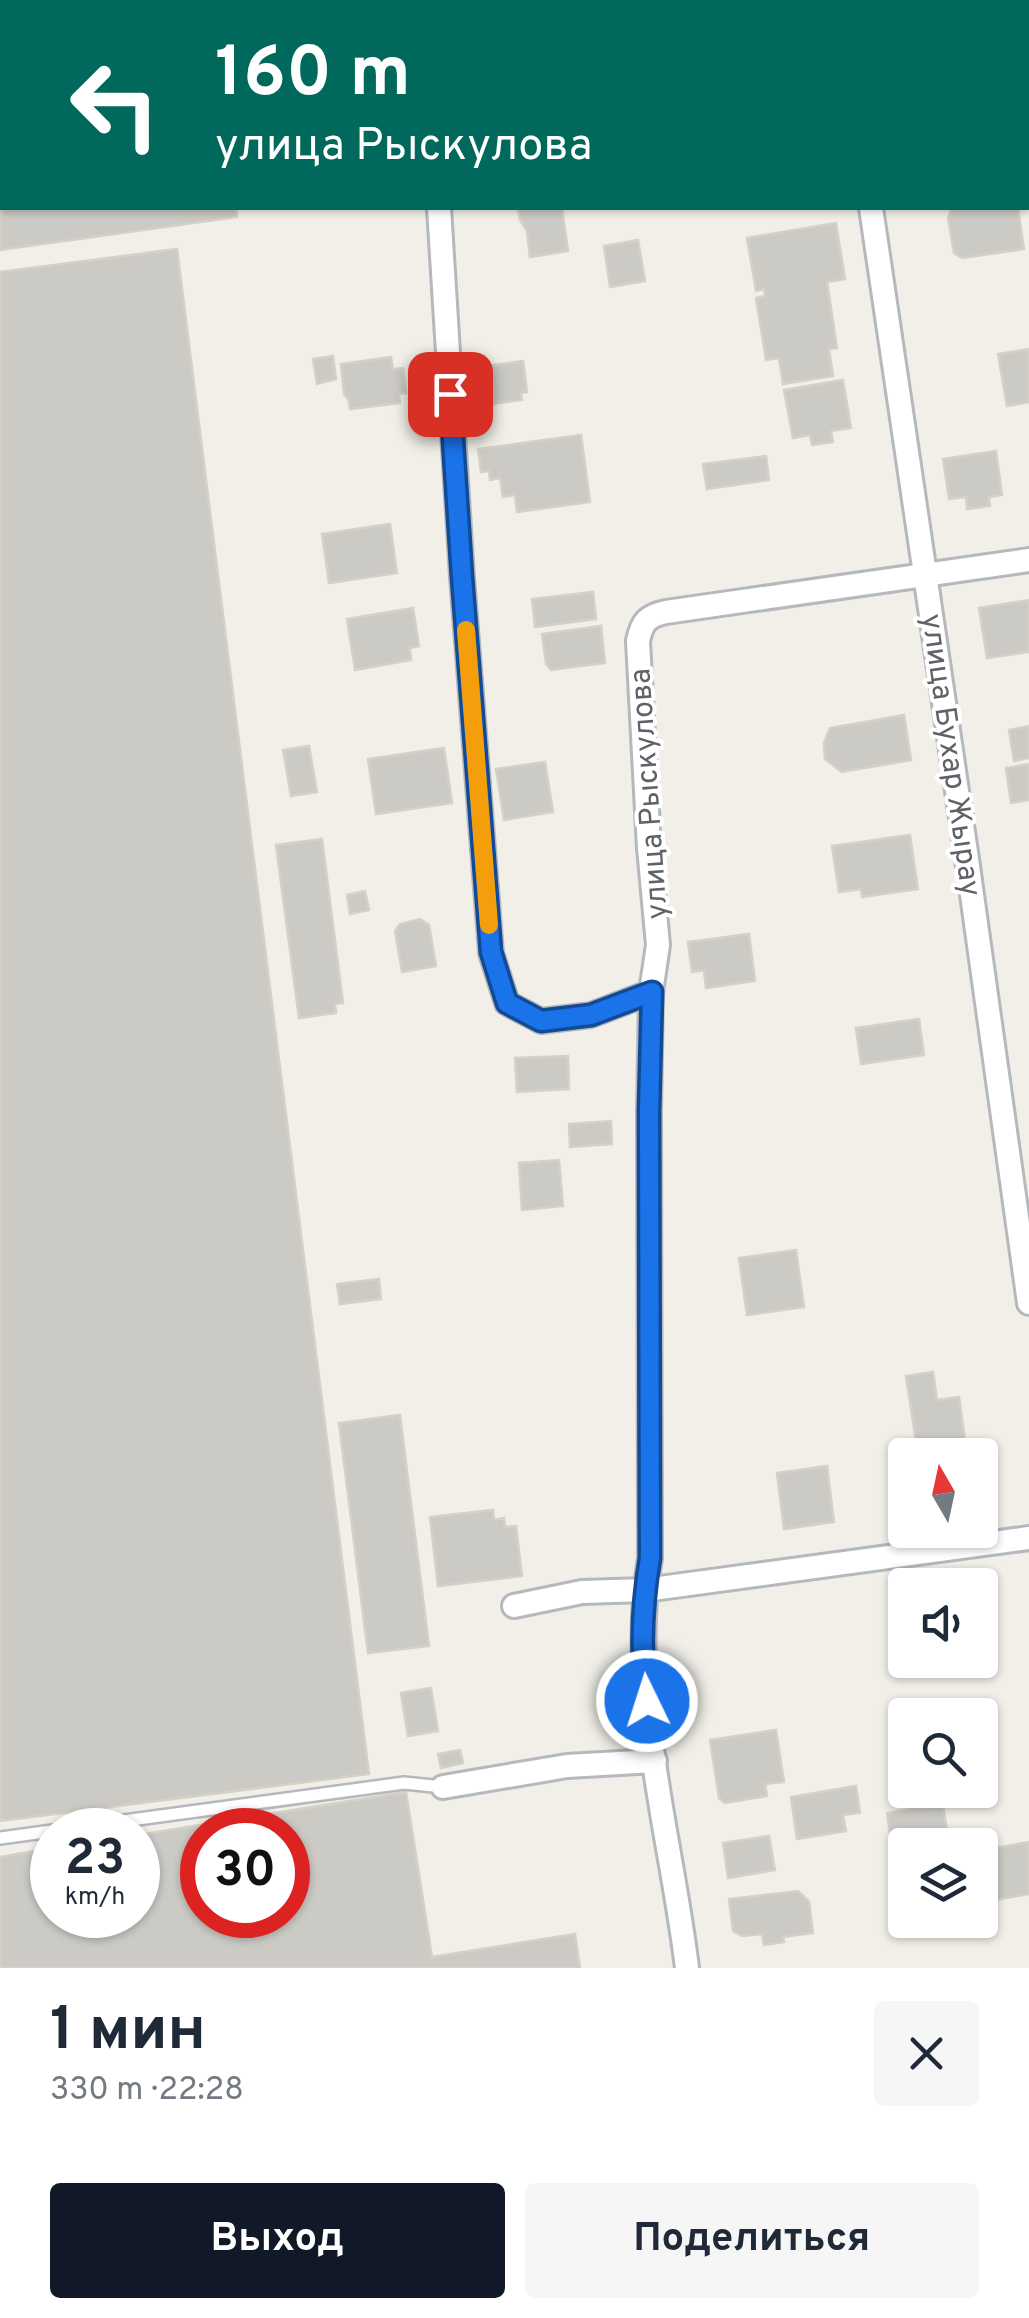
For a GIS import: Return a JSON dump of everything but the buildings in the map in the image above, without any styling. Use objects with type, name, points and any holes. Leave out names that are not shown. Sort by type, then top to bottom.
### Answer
[{"type":"street","points":[[439,210],[491,952],[507,1003],[541,1021],[591,1015],[652,992]]},
{"type":"street","name":"улица Бухар Жырау","points":[[871,210],[1029,1302]]},
{"type":"street","points":[[925,574],[1029,560]]},
{"type":"street","name":"улица Рыскулова","points":[[688,1968],[642,1670],[644,1590],[650,1558],[649,1112],[652,992],[658,944],[648,848],[638,641],[642,624],[653,614],[925,574]]},
{"type":"street","points":[[514,1606],[582,1592],[644,1590],[1029,1538]]},
{"type":"street","points":[[443,1787],[567,1766],[655,1761]]},
{"type":"lane","points":[[160,1816],[404,1783],[443,1787]]},
{"type":"lane","points":[[0,1838],[30,1834]]},
{"type":"slow traffic","points":[[466,630],[489,925]]},
{"type":"route","points":[[450,394],[491,952],[507,1003],[541,1021],[591,1015],[652,992],[650,1558],[644,1590],[642,1670],[647,1701]]}]
